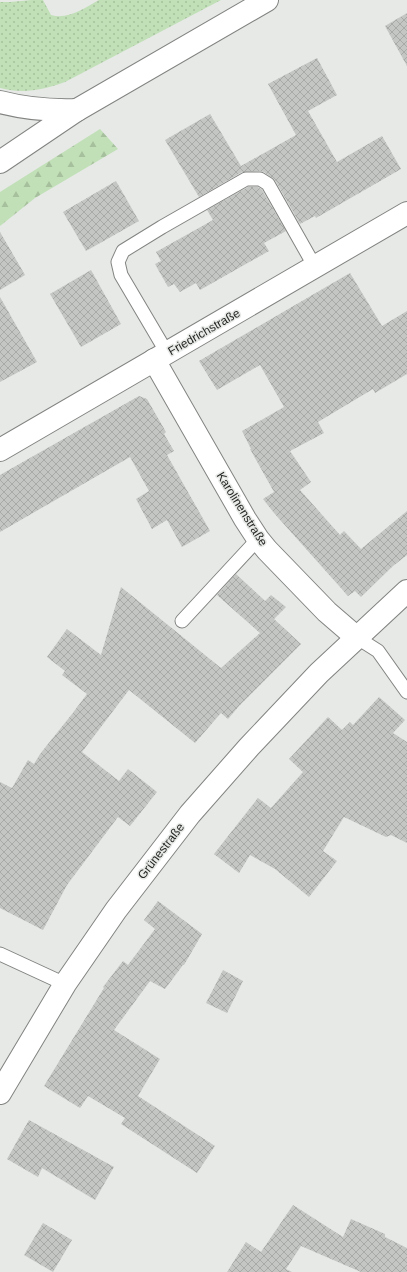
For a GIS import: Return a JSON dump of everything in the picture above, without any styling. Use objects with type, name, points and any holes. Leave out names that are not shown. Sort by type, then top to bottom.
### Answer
[{"type":"street","points":[[0,162],[77,110],[267,0]]},
{"type":"street","points":[[0,102],[22,108],[49,111],[77,110]]},
{"type":"street","name":"Friedrichstraße","points":[[0,450],[407,213]]},
{"type":"street","name":"Karolinenstraße","points":[[160,357],[241,512],[258,539],[327,612],[356,637]]},
{"type":"street","name":"Grünestraße","points":[[0,1093],[65,984],[116,910],[190,814],[249,747],[319,673],[407,591]]},
{"type":"lane","points":[[160,357],[121,275],[118,262],[124,251],[162,227],[246,179],[260,179],[268,184],[315,266]]},
{"type":"lane","points":[[182,622],[258,539]]},
{"type":"lane","points":[[356,637],[378,651],[407,692]]},
{"type":"lane","points":[[0,954],[65,984]]},
{"type":"green space","points":[[43,0],[51,15],[64,16],[70,15],[99,0],[221,0],[65,82],[49,87],[25,91],[0,88],[0,2]]},
{"type":"green space","points":[[100,129],[118,149],[35,198],[0,226],[0,192]]},
{"type":"building","points":[[407,13],[407,66],[385,26]]},
{"type":"building","points":[[317,58],[337,95],[308,111],[337,162],[382,136],[401,169],[316,218],[315,216],[300,224],[275,180],[264,172],[242,172],[199,197],[165,140],[210,114],[241,166],[296,135],[268,84]]},
{"type":"building","points":[[116,181],[139,221],[86,251],[63,212]]},
{"type":"building","points":[[248,187],[258,187],[262,190],[286,231],[264,243],[269,251],[200,290],[196,283],[180,292],[174,284],[168,287],[155,264],[161,261],[156,252],[213,220],[207,210]]},
{"type":"building","points":[[0,232],[25,275],[0,290]]},
{"type":"building","points":[[91,270],[121,324],[81,347],[50,294]]},
{"type":"building","points":[[350,273],[382,326],[407,311],[407,374],[375,393],[373,389],[318,422],[324,433],[290,451],[311,482],[300,490],[340,535],[344,531],[361,549],[407,511],[407,555],[393,566],[361,597],[355,591],[348,596],[263,499],[274,492],[250,449],[242,431],[284,407],[260,365],[217,390],[199,361]]},
{"type":"building","points":[[0,297],[37,362],[0,382]]},
{"type":"building","points":[[139,396],[147,399],[166,432],[164,434],[174,451],[167,455],[210,531],[182,547],[167,520],[152,529],[136,499],[149,491],[130,457],[0,532],[0,475]]},
{"type":"building","points":[[236,574],[265,601],[271,595],[286,607],[274,619],[301,644],[228,719],[221,713],[195,743],[129,690],[82,752],[119,781],[128,769],[157,792],[130,826],[118,817],[67,885],[43,930],[0,908],[0,782],[12,788],[28,760],[34,764],[40,754],[87,694],[62,675],[65,671],[47,657],[67,629],[101,655],[121,587],[221,668],[260,633],[217,595]]},
{"type":"building","points":[[379,697],[405,720],[393,733],[407,742],[407,843],[391,835],[386,837],[344,817],[323,851],[337,861],[309,897],[275,869],[250,855],[239,873],[214,854],[258,798],[271,808],[303,772],[289,759],[328,717],[342,730],[350,722],[353,725]]},
{"type":"building","points":[[158,901],[202,934],[184,965],[165,989],[150,981],[114,1030],[160,1059],[138,1096],[215,1146],[197,1173],[121,1124],[125,1118],[88,1096],[80,1108],[44,1086],[104,988],[103,987],[123,961],[128,965],[155,929],[144,920]]},
{"type":"building","points":[[223,970],[243,981],[227,1013],[206,1003]]},
{"type":"building","points":[[29,1120],[114,1167],[95,1200],[42,1168],[38,1177],[7,1159]]},
{"type":"building","points":[[293,1205],[343,1237],[351,1219],[385,1234],[385,1237],[407,1248],[407,1272],[361,1272],[301,1246],[286,1269],[292,1272],[227,1272],[246,1242],[261,1252]]},
{"type":"building","points":[[43,1223],[72,1240],[53,1272],[24,1255]]}]
